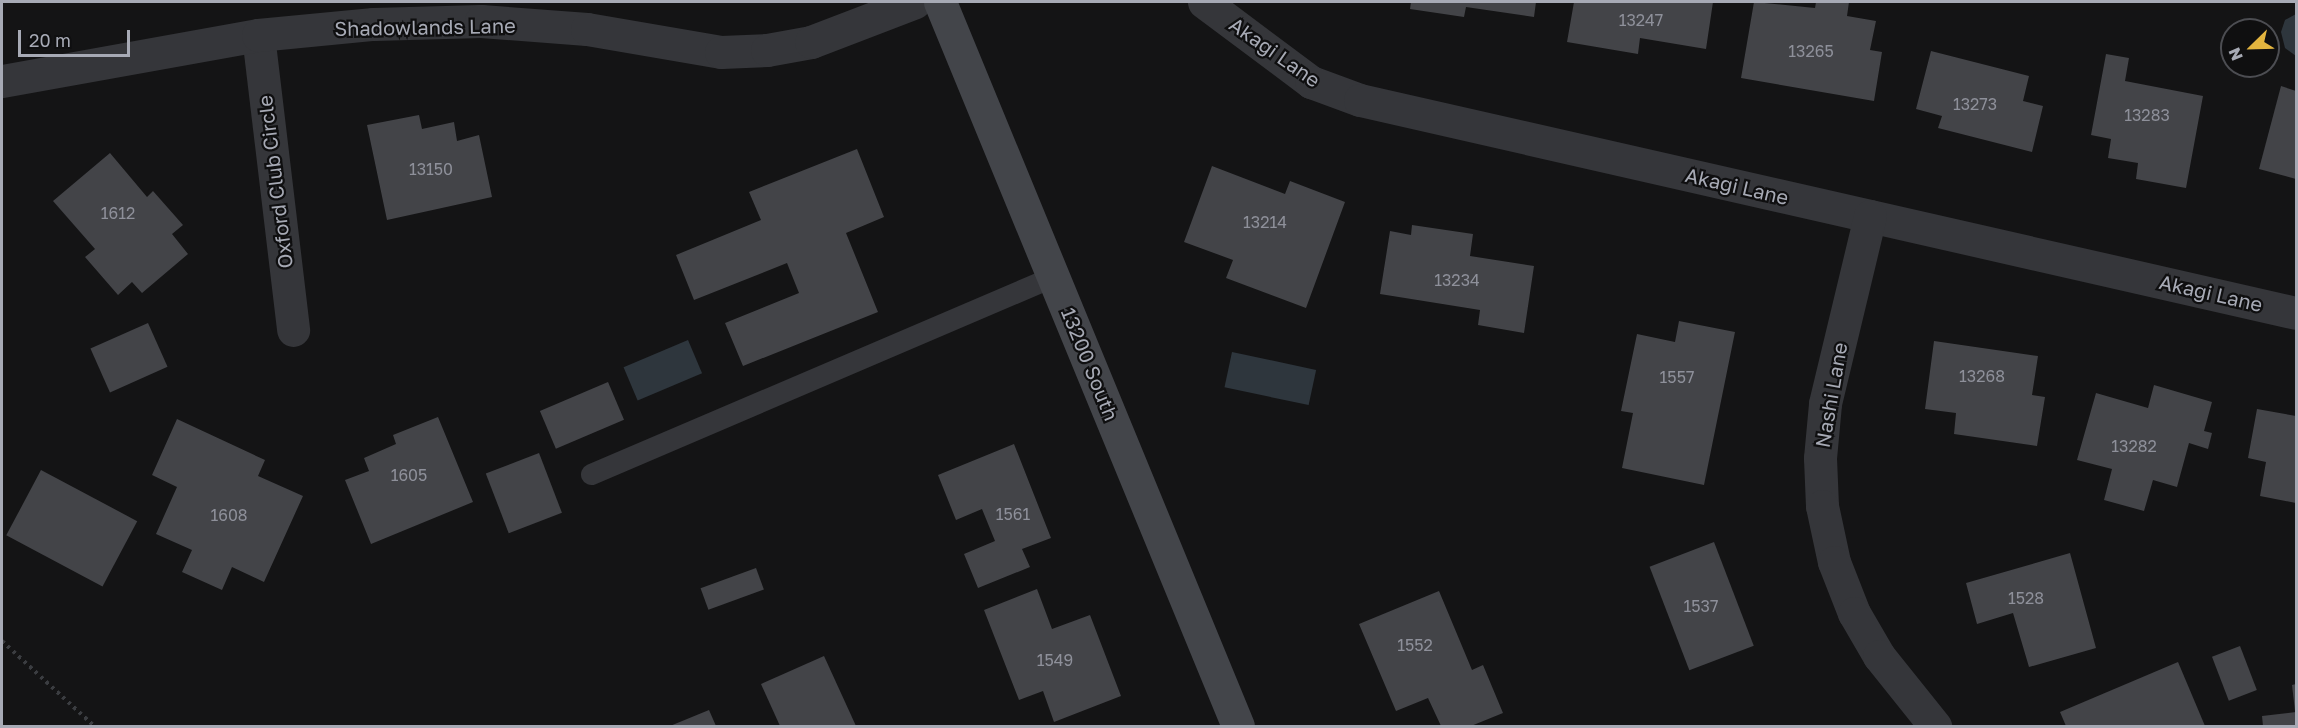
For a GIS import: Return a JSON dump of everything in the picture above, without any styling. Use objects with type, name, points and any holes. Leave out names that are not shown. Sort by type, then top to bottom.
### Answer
[{"type":"street","name":"Shadowlands Lane","points":[[2,81],[258,35],[373,24],[481,21],[587,29],[721,52],[767,50],[811,42],[915,2]]},
{"type":"street","name":"13200 South","points":[[940,2],[1238,726]]},
{"type":"street","name":"Akagi Lane","points":[[1204,2],[1311,82],[1335,92],[2296,313]]},
{"type":"street","name":"Oxford Club Circle","points":[[258,35],[293,330]]},
{"type":"street","name":"Nashi Lane","points":[[1870,216],[1825,404],[1820,458],[1822,506],[1834,562],[1854,613],[1879,656],[1935,726]]},
{"type":"lane","points":[[591,474],[1053,276]]},
{"type":"path","points":[[2,641],[94,726]]},
{"type":"shaded area","points":[[2296,14],[2296,56],[2285,48],[2281,32],[2285,20]]},
{"type":"shaded area","points":[[688,340],[702,373],[638,400],[624,367]]},
{"type":"shaded area","points":[[1232,352],[1316,370],[1309,405],[1225,387]]},
{"type":"building","points":[[1411,2],[1536,2],[1534,17],[1466,7],[1464,17],[1410,9]]},
{"type":"building","points":[[1574,2],[1713,2],[1706,49],[1640,38],[1638,54],[1567,42]]},
{"type":"building","points":[[1754,2],[1815,8],[1816,2],[1849,2],[1847,16],[1876,21],[1870,50],[1882,52],[1874,101],[1741,78]]},
{"type":"building","points":[[1931,51],[2029,76],[2023,101],[2043,106],[2032,152],[1938,128],[1942,116],[1916,109]]},
{"type":"building","points":[[2106,54],[2129,58],[2125,81],[2203,96],[2186,188],[2136,179],[2138,163],[2108,158],[2111,139],[2091,135]]},
{"type":"building","points":[[2281,86],[2296,91],[2296,179],[2259,169]]},
{"type":"building","points":[[419,115],[422,129],[454,122],[457,141],[479,135],[492,197],[387,220],[367,125]]},
{"type":"building","points":[[857,149],[884,217],[846,233],[878,312],[743,366],[725,323],[799,293],[787,263],[694,300],[676,255],[761,220],[749,192]]},
{"type":"building","points":[[110,153],[147,197],[153,191],[183,225],[172,234],[188,254],[142,293],[132,282],[118,295],[85,257],[95,249],[53,201]]},
{"type":"building","points":[[1212,166],[1285,194],[1290,181],[1345,202],[1306,308],[1226,278],[1233,260],[1184,242]]},
{"type":"building","points":[[1412,225],[1473,234],[1470,256],[1534,266],[1524,333],[1478,325],[1480,310],[1380,294],[1390,231],[1411,235]]},
{"type":"building","points":[[1679,321],[1735,332],[1704,485],[1622,468],[1633,413],[1621,411],[1637,334],[1675,342]]},
{"type":"building","points":[[148,323],[168,367],[110,392],[90,349]]},
{"type":"building","points":[[1934,341],[2038,356],[2032,395],[2045,397],[2037,446],[1954,434],[1956,413],[1925,409]]},
{"type":"building","points":[[608,382],[624,420],[556,449],[540,411]]},
{"type":"building","points":[[2154,385],[2212,402],[2204,431],[2212,433],[2208,449],[2189,443],[2177,487],[2153,480],[2144,511],[2104,500],[2112,469],[2077,460],[2096,393],[2148,408]]},
{"type":"building","points":[[2257,409],[2296,416],[2296,503],[2260,496],[2266,462],[2248,458]]},
{"type":"building","points":[[438,417],[473,502],[371,544],[345,480],[369,471],[364,458],[396,444],[393,435]]},
{"type":"building","points":[[177,419],[265,460],[258,476],[303,496],[264,582],[232,567],[222,590],[182,572],[192,550],[156,534],[177,487],[152,475]]},
{"type":"building","points":[[1014,444],[1051,538],[1022,549],[1030,567],[978,588],[964,554],[995,541],[982,509],[956,520],[938,475]]},
{"type":"building","points":[[539,453],[562,513],[509,533],[486,473]]},
{"type":"building","points":[[41,470],[137,521],[103,587],[6,535]]},
{"type":"building","points":[[1714,542],[1754,646],[1689,670],[1650,567]]},
{"type":"building","points":[[2070,553],[2096,648],[2029,667],[2013,613],[1977,624],[1966,583]]},
{"type":"building","points":[[756,568],[764,590],[708,610],[701,588]]},
{"type":"building","points":[[1037,589],[1052,629],[1090,615],[1121,696],[1054,722],[1043,691],[1019,700],[984,610]]},
{"type":"building","points":[[1439,591],[1472,670],[1483,665],[1503,713],[1471,726],[1441,726],[1428,698],[1396,711],[1359,624]]},
{"type":"building","points":[[2240,646],[2257,690],[2229,701],[2212,657]]},
{"type":"building","points":[[824,656],[856,726],[780,726],[761,684]]},
{"type":"building","points":[[2178,662],[2205,726],[2066,726],[2060,712]]},
{"type":"building","points":[[2296,684],[2296,711],[2295,711],[2292,685]]},
{"type":"building","points":[[709,710],[716,726],[670,726]]},
{"type":"building","points":[[2296,712],[2296,726],[2263,726],[2262,716]]}]
